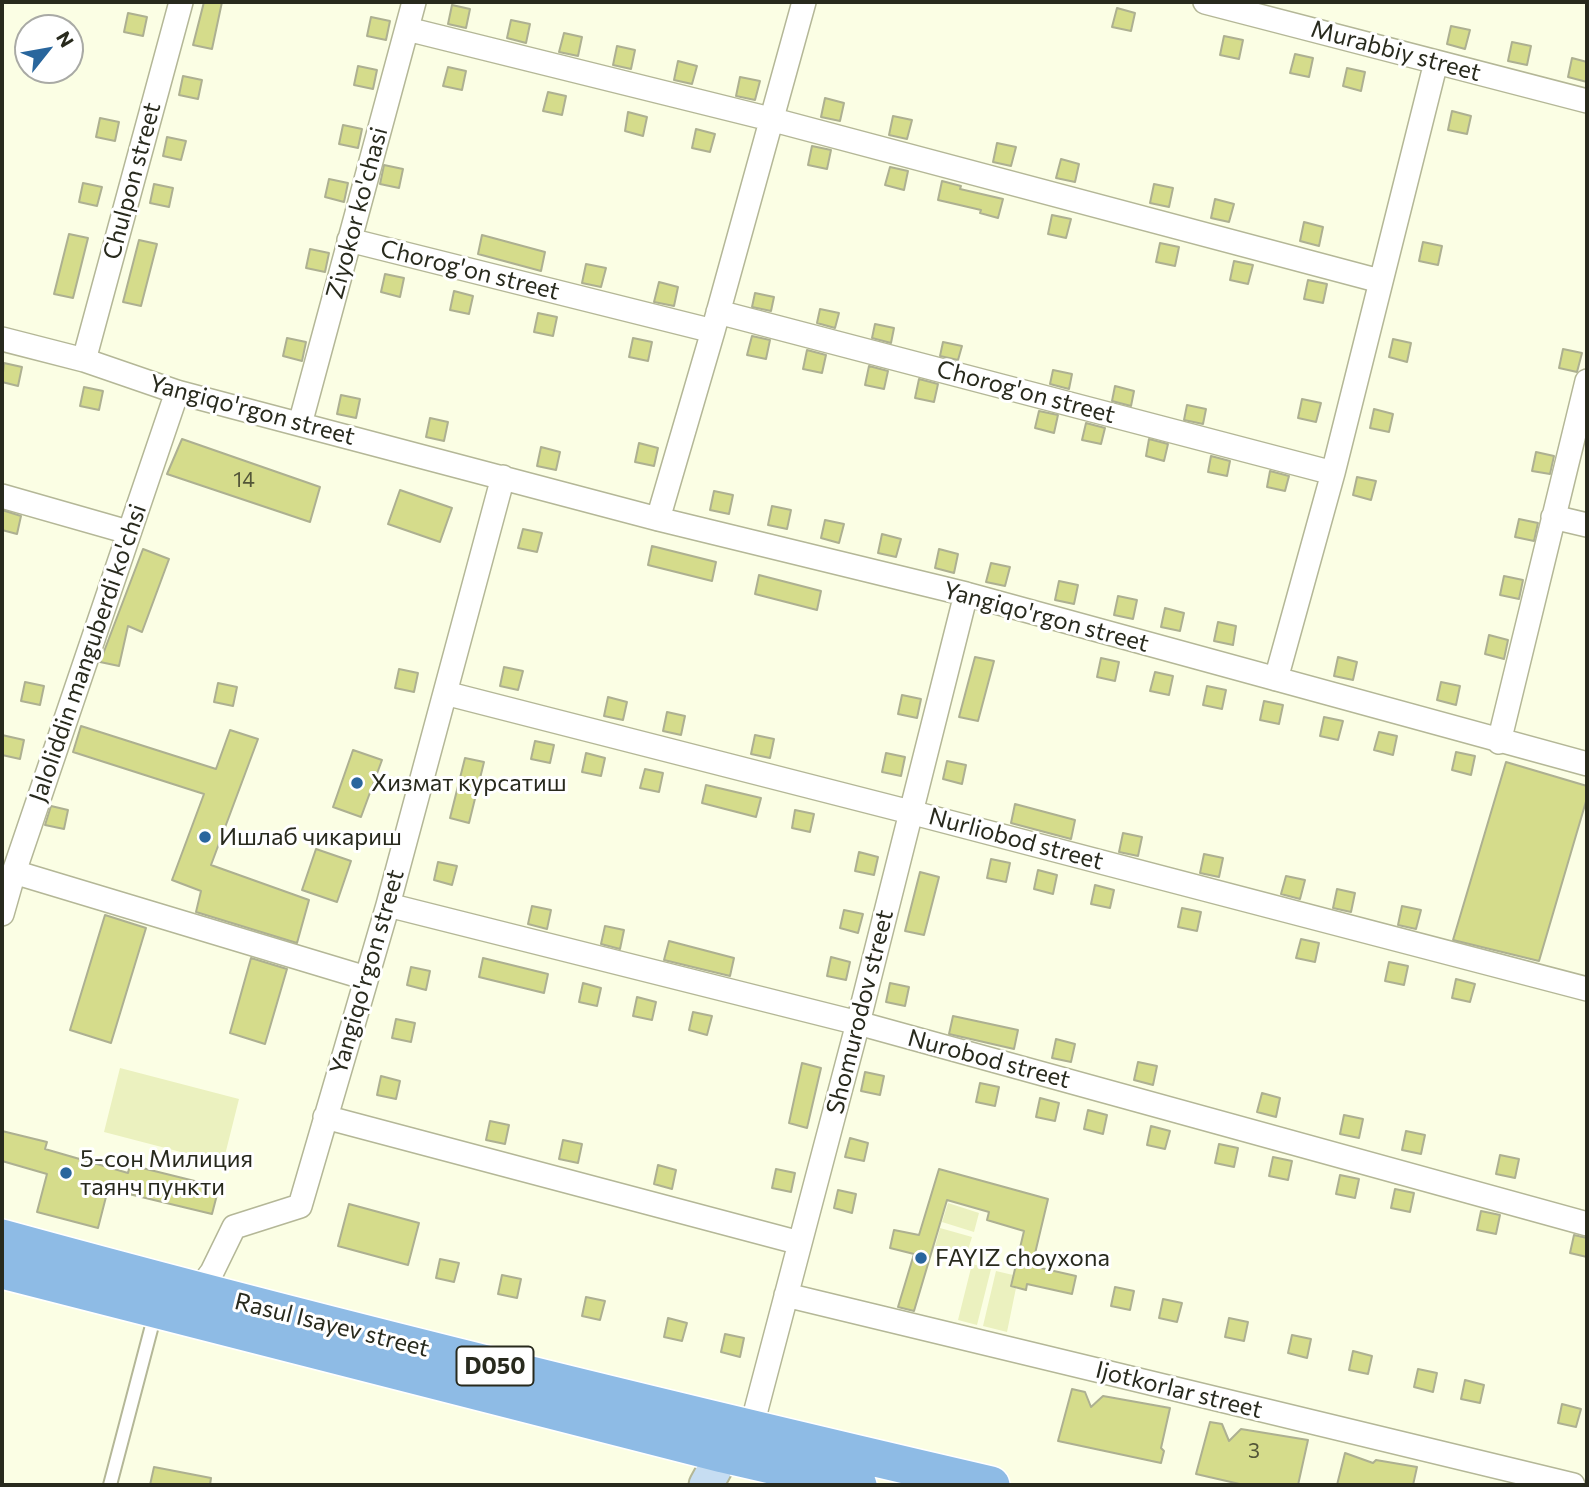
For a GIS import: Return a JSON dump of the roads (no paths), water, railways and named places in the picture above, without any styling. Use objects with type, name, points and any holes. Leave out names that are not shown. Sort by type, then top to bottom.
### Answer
[{"type":"main road","name":"Rasul Isayev street","points":[[2,1238],[197,1292],[751,1429],[991,1485]]},
{"type":"main road","name":"Rasul Isayev street","points":[[2,1270],[156,1310],[715,1470],[858,1485]]},
{"type":"street","name":"Chulpon street","points":[[84,360],[181,2]]},
{"type":"street","name":"Ziyokor ko'chasi","points":[[300,424],[414,2]]},
{"type":"street","points":[[658,519],[804,2]]},
{"type":"street","name":"Murabbiy street","points":[[1205,2],[1587,101]]},
{"type":"street","points":[[407,29],[770,119],[1381,281]]},
{"type":"street","points":[[1276,679],[1333,473],[1436,62]]},
{"type":"street","name":"Chorog'on street","points":[[349,240],[716,321],[1333,473]]},
{"type":"street","name":"Yangiqo'rgon street","points":[[2,339],[84,360],[177,393],[658,519],[966,594],[1587,764]]},
{"type":"street","points":[[1499,742],[1587,381]]},
{"type":"street","name":"Jaloliddin manguberdi ko'chsi","points":[[4,903],[177,393]]},
{"type":"street","name":"Yangiqo'rgon street","points":[[197,1292],[212,1272],[234,1227],[300,1206],[388,905],[503,477]]},
{"type":"street","points":[[2,496],[128,532]]},
{"type":"street","points":[[1553,517],[1587,525]]},
{"type":"street","name":"Shomurodov street","points":[[751,1429],[858,1023],[966,594]]},
{"type":"street","name":"Nurliobod street","points":[[445,693],[910,811],[1587,989]]},
{"type":"street","points":[[14,872],[366,978]]},
{"type":"street","name":"Nurobod street","points":[[388,905],[858,1023],[1587,1224]]},
{"type":"street","points":[[325,1117],[800,1242]]},
{"type":"street","name":"Ijotkorlar street","points":[[786,1295],[1573,1485]]},
{"type":"lane","points":[[110,1485],[156,1310]]},
{"type":"place","name":"Хизмат курсатиш","points":[[357,783]]},
{"type":"place","name":"Ишлаб чикариш","points":[[205,837]]},
{"type":"place","name":"5-сон Милиция таянч пункти","points":[[66,1173]]},
{"type":"place","name":"FAYIZ choyxona","points":[[921,1258]]}]
